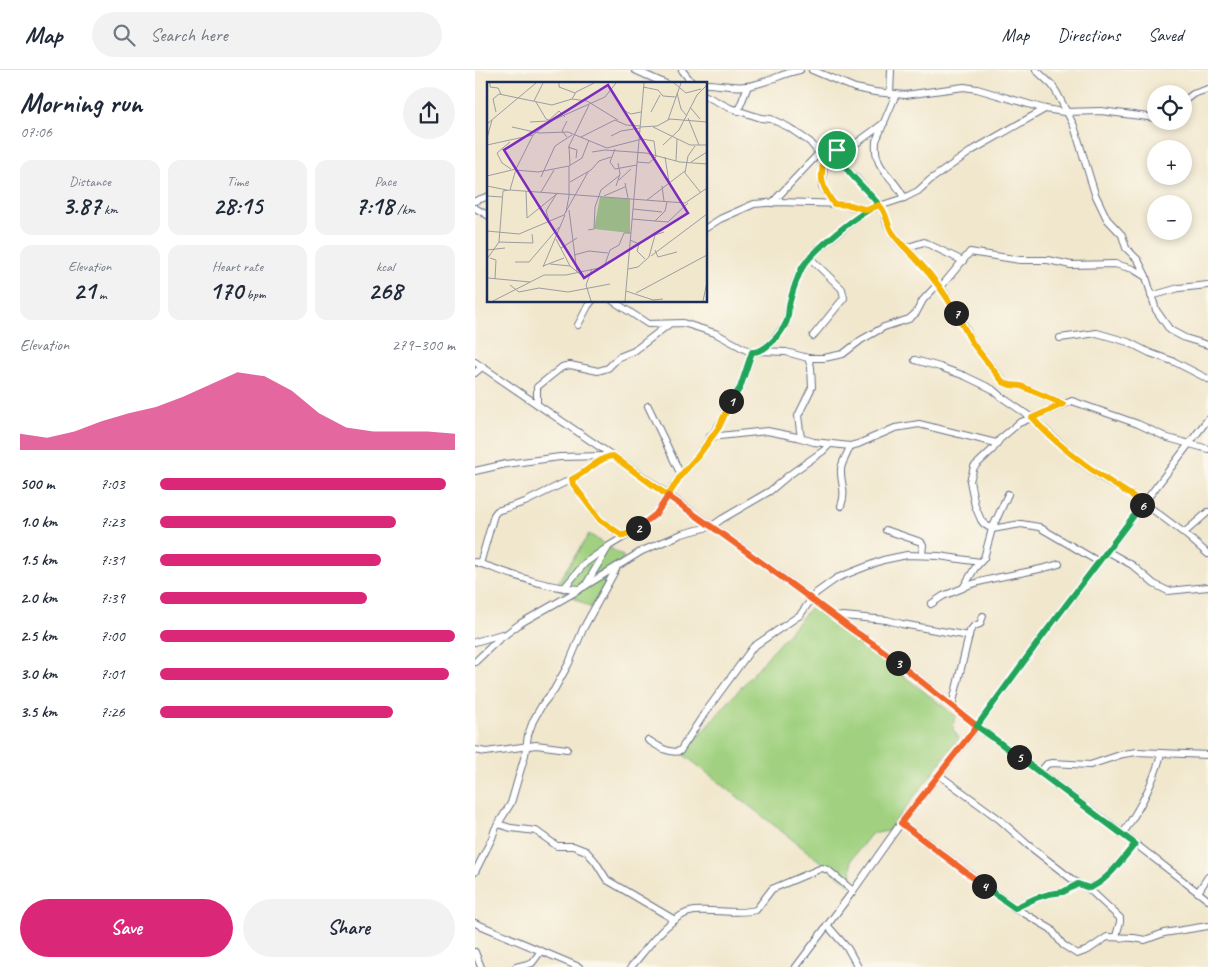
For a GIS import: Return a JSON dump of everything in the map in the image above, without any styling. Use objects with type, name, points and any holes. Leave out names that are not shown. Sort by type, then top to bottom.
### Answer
[{"type":"street","points":[[635,70],[662,82]]},
{"type":"street","points":[[682,70],[691,82]]},
{"type":"street","points":[[707,84],[748,86],[800,70]]},
{"type":"street","points":[[812,70],[859,89],[893,94],[920,94],[964,87],[1045,109],[1067,112],[1101,111],[1147,117]]},
{"type":"street","points":[[891,70],[893,94],[876,141],[878,162],[904,198]]},
{"type":"street","points":[[1035,70],[1052,85],[1067,112],[1076,132],[1095,194],[1107,219],[1123,235],[1127,248],[1138,260],[1146,277],[1156,310],[1170,330],[1185,338],[1208,345]]},
{"type":"street","points":[[738,111],[748,86]]},
{"type":"street","points":[[1192,95],[1208,89]]},
{"type":"street","points":[[707,96],[738,111],[771,119],[788,127],[810,142],[823,155],[842,165]]},
{"type":"street","points":[[760,351],[771,343],[786,324],[796,280],[810,258],[867,210],[904,198],[917,191],[973,150],[1045,109]]},
{"type":"street","points":[[772,203],[823,155],[859,142],[884,123]]},
{"type":"street","points":[[840,141],[837,150],[838,158],[842,165],[883,210],[890,229],[951,303],[973,344],[1003,382],[1021,386],[1063,404]]},
{"type":"street","points":[[823,155],[822,186],[834,204]]},
{"type":"street","points":[[475,201],[487,197]]},
{"type":"street","points":[[707,227],[720,219],[754,204],[834,204],[850,205],[867,210]]},
{"type":"street","points":[[475,208],[487,215]]},
{"type":"street","points":[[905,248],[924,242],[963,261]]},
{"type":"street","points":[[615,302],[649,324],[683,323],[715,333],[752,352],[792,353],[808,358],[823,358],[843,354],[861,340],[884,327],[909,319],[916,313],[923,300],[957,270],[968,254],[973,252],[1020,260],[1048,260],[1071,266],[1115,264],[1139,271],[1146,277]]},
{"type":"street","points":[[810,258],[842,288],[844,298],[813,336]]},
{"type":"street","points":[[1151,296],[1179,288],[1208,284]]},
{"type":"street","points":[[578,324],[591,302]]},
{"type":"street","points":[[533,397],[537,387],[562,367],[570,365],[603,371],[619,357],[633,351],[669,324]]},
{"type":"street","points":[[1060,338],[1097,333],[1128,342],[1150,353],[1175,362],[1208,379]]},
{"type":"street","points":[[564,588],[585,563],[623,536],[639,528],[656,514],[681,475],[698,456],[723,419],[729,402],[740,388],[752,352]]},
{"type":"street","points":[[801,438],[798,416],[813,387],[808,358]]},
{"type":"street","points":[[915,360],[940,366],[992,389],[1032,418],[1080,462],[1144,503],[1208,554]]},
{"type":"street","points":[[475,362],[533,397],[537,404],[609,456],[712,526],[889,654],[977,726],[1208,900]]},
{"type":"street","points":[[475,373],[482,367]]},
{"type":"street","points":[[1099,562],[1039,527],[1021,524],[993,529],[984,524],[978,514],[970,481],[974,467],[996,443],[1019,423],[1072,401],[1138,424],[1168,438],[1208,449]]},
{"type":"street","points":[[648,406],[681,475]]},
{"type":"street","points":[[796,967],[901,823],[977,726],[1044,634],[1208,419]]},
{"type":"street","points":[[710,437],[767,431],[814,442],[850,446],[895,428],[919,424],[996,443]]},
{"type":"street","points":[[475,662],[493,643],[521,622],[583,588],[635,555],[682,534],[712,526],[722,518],[769,492],[830,444]]},
{"type":"street","points":[[841,506],[845,495],[841,466],[850,446]]},
{"type":"street","points":[[475,471],[506,464],[560,457],[609,456]]},
{"type":"street","points":[[583,588],[564,588],[528,580],[477,563],[497,511],[525,502],[572,479],[609,456]]},
{"type":"street","points":[[572,479],[573,484],[596,515],[623,536]]},
{"type":"street","points":[[963,588],[985,556],[993,529],[1008,494]]},
{"type":"street","points":[[1184,533],[1208,512]]},
{"type":"street","points":[[886,530],[921,542],[923,545],[922,554]]},
{"type":"street","points":[[583,588],[609,546]]},
{"type":"street","points":[[1107,551],[1132,565],[1155,584],[1168,591],[1208,587]]},
{"type":"street","points":[[648,740],[673,752],[681,751],[704,714],[753,647],[801,615],[816,593],[837,578],[896,557],[922,554],[980,562]]},
{"type":"street","points":[[931,604],[943,596],[963,588],[1059,564]]},
{"type":"street","points":[[475,872],[516,792],[528,734],[533,721],[569,663],[586,622],[618,566]]},
{"type":"street","points":[[952,706],[969,636],[972,628],[980,624],[983,616]]},
{"type":"street","points":[[836,617],[887,620],[969,636]]},
{"type":"street","points":[[475,642],[508,632]]},
{"type":"street","points":[[475,750],[486,752],[535,745],[567,749]]},
{"type":"street","points":[[1040,772],[1047,764],[1090,765],[1129,752],[1208,755]]},
{"type":"street","points":[[1122,835],[1136,816],[1151,786],[1161,754]]},
{"type":"street","points":[[939,775],[999,819],[1028,846],[1078,884],[1089,888],[1120,918],[1116,936]]},
{"type":"street","points":[[901,823],[1015,908],[1051,929],[1063,944],[1077,954],[1088,950],[1107,937],[1116,936],[1145,940],[1164,933],[1208,926]]},
{"type":"street","points":[[498,824],[511,828],[536,831],[557,846],[573,846],[586,851],[607,880],[675,920]]},
{"type":"street","points":[[1089,888],[1095,886],[1107,876],[1135,844]]},
{"type":"street","points":[[631,967],[644,950],[675,920],[693,911],[756,910],[772,890],[822,868],[828,870],[853,891]]},
{"type":"street","points":[[1198,892],[1208,877]]},
{"type":"street","points":[[1015,908],[1036,898],[1063,892],[1078,884]]},
{"type":"street","points":[[475,923],[579,967]]},
{"type":"street","points":[[827,925],[852,955],[858,967]]},
{"type":"street","points":[[516,967],[532,963],[541,951]]},
{"type":"street","points":[[475,952],[481,967]]},
{"type":"green space","points":[[589,534],[624,557],[591,608],[555,587]]},
{"type":"green space","points":[[812,606],[957,717],[954,720],[953,730],[959,738],[888,831],[871,834],[851,860],[852,880],[849,884],[683,754]]},
{"type":"route","points":[[837,150],[825,156],[822,175],[822,186],[834,204],[850,205],[867,210],[873,207],[879,205],[894,235],[944,292],[973,344],[1003,382],[1021,386],[1063,404],[1032,418],[1080,462],[1144,503],[1044,634],[977,726],[1135,844],[1107,876],[1095,886],[1089,888],[1078,884],[1063,892],[1036,898],[1015,908],[901,823],[977,726],[901,666],[889,654],[843,623],[817,602],[668,496],[656,514],[639,528],[623,536],[600,520],[572,482],[572,479],[606,456],[613,456],[668,496],[681,475],[698,456],[719,427],[729,402],[736,395],[745,377],[752,352],[757,353],[771,343],[786,324],[796,280],[805,263],[844,227],[867,210],[879,205],[842,165],[836,153],[837,150]]}]
